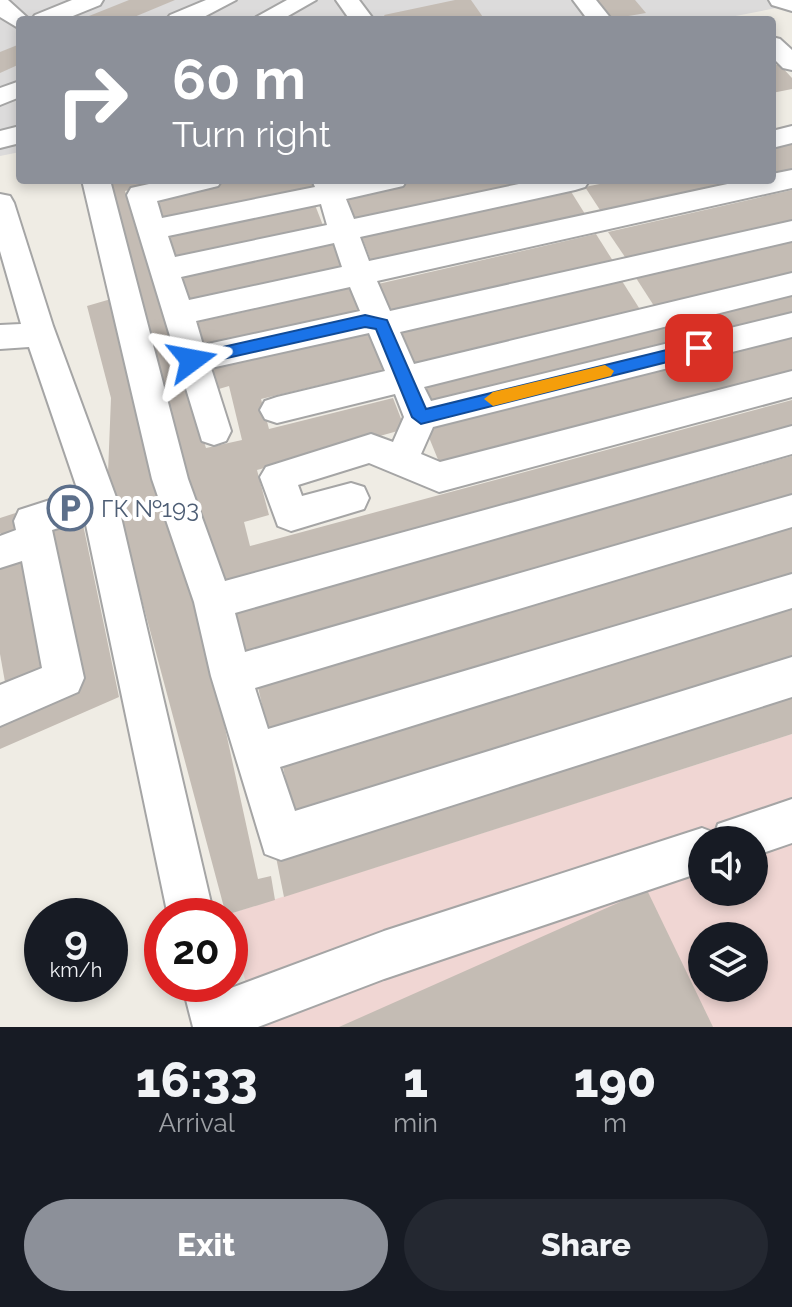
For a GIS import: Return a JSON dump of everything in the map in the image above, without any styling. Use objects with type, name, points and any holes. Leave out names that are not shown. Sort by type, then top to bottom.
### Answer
[{"type":"lane","points":[[53,16],[92,0]]},
{"type":"lane","points":[[187,16],[225,0]]},
{"type":"lane","points":[[271,16],[305,0]]},
{"type":"lane","points":[[584,0],[597,16]]},
{"type":"lane","points":[[780,0],[792,4]]},
{"type":"lane","points":[[0,5],[16,19]]},
{"type":"lane","points":[[97,184],[170,479],[213,602],[231,676],[281,838],[792,677]]},
{"type":"lane","points":[[190,184],[141,195],[214,431]]},
{"type":"lane","points":[[152,230],[328,187],[356,184]]},
{"type":"lane","points":[[164,270],[557,184]]},
{"type":"lane","points":[[578,184],[623,270],[656,318]]},
{"type":"lane","points":[[178,314],[770,184]]},
{"type":"lane","points":[[328,187],[359,274],[421,417],[401,461]]},
{"type":"lane","points":[[0,203],[40,334],[99,500],[187,898]]},
{"type":"lane","points":[[192,360],[365,321],[382,324],[792,231]]},
{"type":"lane","points":[[277,410],[792,284]]},
{"type":"lane","points":[[421,417],[792,325]]},
{"type":"lane","points":[[0,337],[40,334]]},
{"type":"lane","points":[[351,498],[291,515],[278,477],[371,448],[439,477],[792,384]]},
{"type":"lane","points":[[213,602],[792,440]]},
{"type":"lane","points":[[0,706],[64,678],[17,546],[32,521],[99,500]]},
{"type":"lane","points":[[231,676],[792,511]]},
{"type":"lane","points":[[255,754],[792,591]]},
{"type":"lane","points":[[768,829],[792,821]]},
{"type":"lane","points":[[213,1010],[688,855]]},
{"type":"shaded area","points":[[0,0],[349,0],[356,16],[16,16],[16,153],[0,156]]},
{"type":"shaded area","points":[[355,0],[792,0],[792,5],[736,16],[363,16]]},
{"type":"shaded area","points":[[792,734],[792,1027],[259,1027],[248,990],[248,908]]},
{"type":"building","points":[[129,0],[175,0],[137,16],[89,16]]},
{"type":"building","points":[[455,0],[471,0],[482,16],[385,16]]},
{"type":"building","points":[[594,0],[635,0],[646,13],[628,16],[608,16]]},
{"type":"building","points":[[16,46],[16,66],[0,73],[0,52]]},
{"type":"building","points":[[779,64],[792,78],[792,89],[776,92],[776,65]]},
{"type":"building","points":[[792,143],[792,171],[776,175],[776,146]]},
{"type":"building","points":[[104,184],[154,184],[125,191],[206,448],[242,440],[229,386],[212,391],[205,365],[374,331],[387,369],[261,399],[269,429],[393,398],[405,429],[257,470],[269,515],[244,522],[250,546],[792,400],[792,427],[221,584],[183,477]]},
{"type":"building","points":[[220,184],[318,184],[320,188],[158,221],[152,197]]},
{"type":"building","points":[[407,184],[522,184],[350,221],[341,198]]},
{"type":"building","points":[[600,184],[729,184],[602,213],[585,187]]},
{"type":"building","points":[[570,190],[585,214],[371,261],[361,235]]},
{"type":"building","points":[[792,190],[792,222],[627,260],[608,232]]},
{"type":"building","points":[[315,205],[324,228],[172,261],[166,236]]},
{"type":"building","points":[[596,234],[613,261],[390,313],[378,284]]},
{"type":"building","points":[[333,241],[343,267],[188,302],[181,274]]},
{"type":"building","points":[[792,241],[792,276],[656,309],[636,278]]},
{"type":"building","points":[[622,281],[641,311],[414,366],[400,333]]},
{"type":"building","points":[[351,288],[362,313],[201,350],[194,323]]},
{"type":"building","points":[[792,294],[792,317],[431,408],[421,386]]},
{"type":"building","points":[[111,299],[153,473],[210,659],[258,879],[271,876],[275,900],[248,908],[248,898],[221,898],[108,473],[111,398],[87,306]]},
{"type":"building","points":[[792,336],[792,374],[441,467],[426,430]]},
{"type":"building","points":[[792,456],[792,501],[238,662],[227,615]]},
{"type":"building","points":[[28,509],[31,527],[4,536],[0,533],[0,518]]},
{"type":"building","points":[[80,510],[119,697],[0,749],[0,723],[78,690],[49,522]]},
{"type":"building","points":[[792,527],[792,577],[269,735],[257,683]]},
{"type":"building","points":[[34,547],[58,663],[5,682],[0,654],[0,558]]},
{"type":"building","points":[[792,607],[792,663],[295,821],[282,763]]},
{"type":"building","points":[[792,696],[792,734],[284,897],[276,857]]},
{"type":"building","points":[[647,890],[688,975],[688,1002],[701,1002],[713,1027],[339,1027]]},
{"type":"slow traffic","points":[[493,399],[605,371]]},
{"type":"place","name":"ГК №193","points":[[70,508]]},
{"type":"route","points":[[192,360],[365,321],[382,324],[421,417],[699,348]]}]
